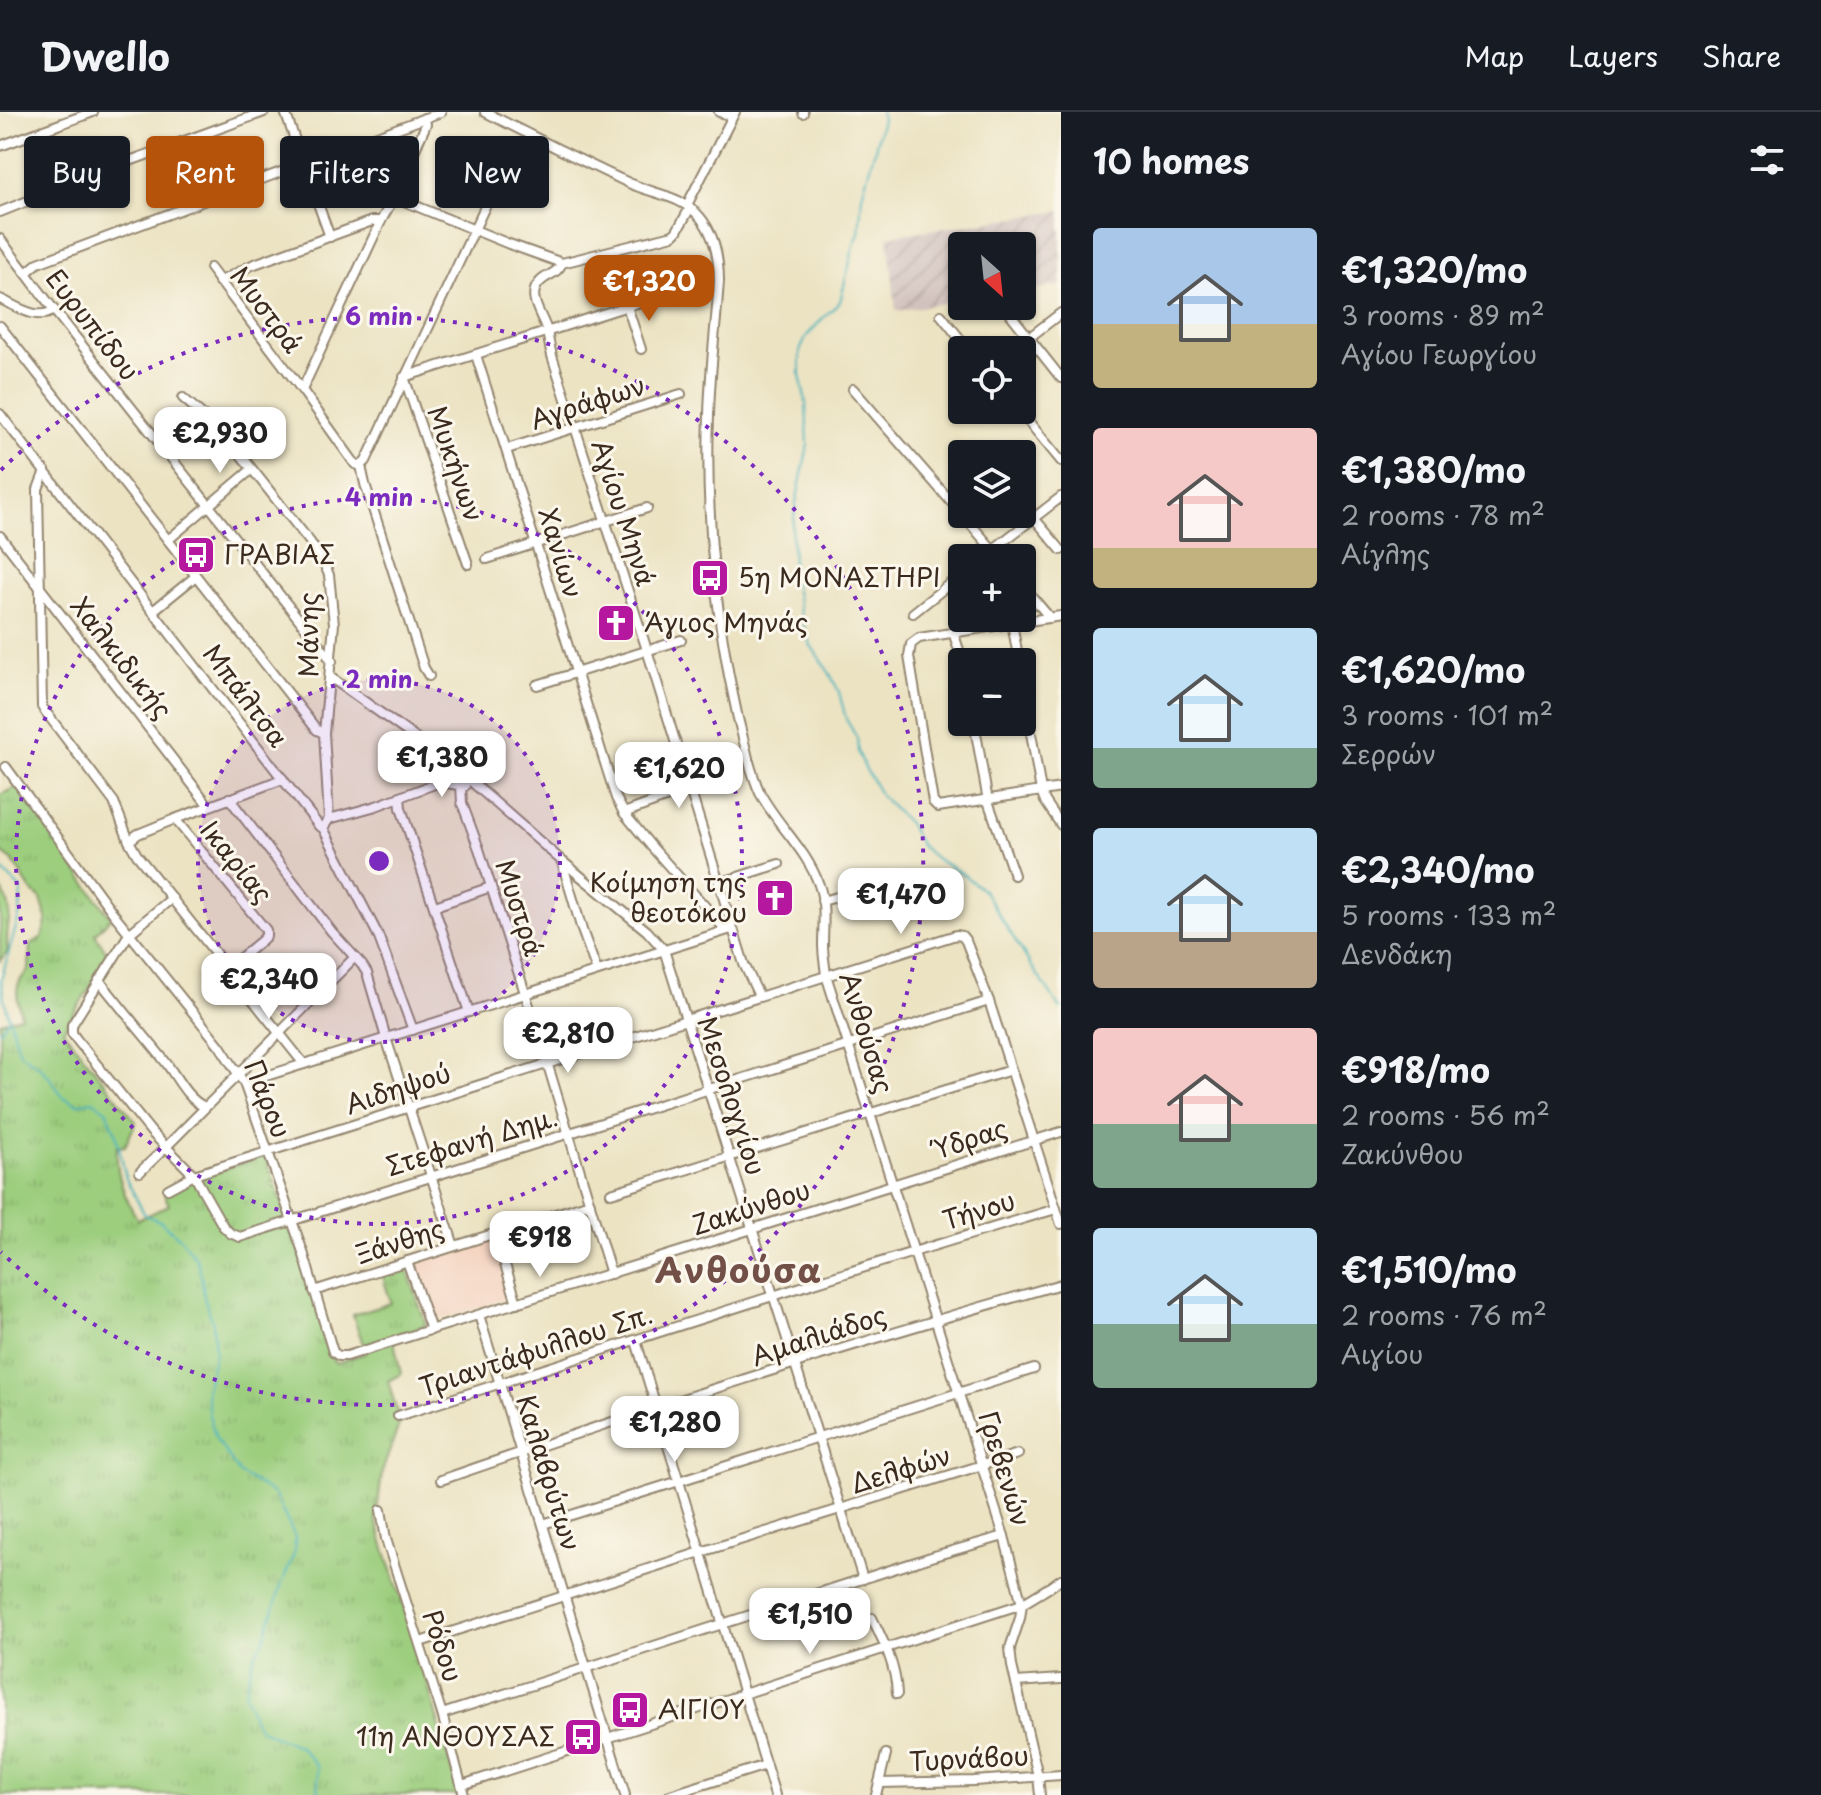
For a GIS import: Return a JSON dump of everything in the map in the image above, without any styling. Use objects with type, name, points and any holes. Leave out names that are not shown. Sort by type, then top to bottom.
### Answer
[{"type":"street","points":[[0,146],[93,112]]},
{"type":"street","points":[[0,212],[264,112]]},
{"type":"street","points":[[285,112],[294,136]]},
{"type":"street","points":[[376,136],[441,112]]},
{"type":"street","points":[[485,112],[625,181],[688,206]]},
{"type":"street","points":[[419,207],[562,263],[673,235],[734,114],[719,112]]},
{"type":"street","points":[[419,140],[426,124],[424,118]]},
{"type":"street","points":[[26,273],[38,263],[280,172]]},
{"type":"street","name":"Ανθούσας","points":[[688,206],[710,233],[719,271],[709,415],[715,576],[728,664],[746,749],[759,790],[818,882],[826,975],[959,1393]]},
{"type":"street","points":[[320,208],[330,237]]},
{"type":"street","points":[[302,390],[388,208]]},
{"type":"street","points":[[361,466],[485,208]]},
{"type":"street","points":[[219,282],[252,265],[372,221],[381,221]]},
{"type":"street","name":"Ευρυπίδου","points":[[0,239],[332,661]]},
{"type":"street","name":"Αγίου Μηνά","points":[[562,263],[557,272],[539,282],[534,298],[690,789],[719,883],[729,929],[759,996]]},
{"type":"street","name":"Μυστρά","points":[[210,268],[355,464],[361,466],[429,676]]},
{"type":"street","points":[[404,377],[678,290]]},
{"type":"street","points":[[0,299],[40,316],[54,310]]},
{"type":"street","points":[[627,306],[641,349]]},
{"type":"street","points":[[1032,336],[1061,313]]},
{"type":"street","points":[[941,315],[958,336]]},
{"type":"street","points":[[1015,320],[1027,336]]},
{"type":"street","points":[[0,326],[317,730],[324,733]]},
{"type":"street","points":[[1036,347],[1061,378]]},
{"type":"street","name":"Χανίων","points":[[476,355],[616,798],[651,846],[729,929]]},
{"type":"street","name":"Μυκήνων","points":[[404,377],[468,564]]},
{"type":"street","points":[[853,389],[988,544]]},
{"type":"street","name":"Αγράφων","points":[[507,449],[681,394]]},
{"type":"street","name":"Μάνης","points":[[183,398],[218,428],[310,542],[329,575],[334,624],[324,733],[326,823]]},
{"type":"street","name":"Μπάλτσα","points":[[0,414],[319,826],[326,823],[378,935],[413,1030]]},
{"type":"street","points":[[1031,424],[1061,461]]},
{"type":"street","points":[[168,540],[251,470]]},
{"type":"street","points":[[45,471],[38,489],[42,707],[114,802],[137,855],[304,1064]]},
{"type":"street","points":[[1036,516],[1061,497]]},
{"type":"street","points":[[487,559],[647,508]]},
{"type":"street","points":[[1036,520],[1061,550]]},
{"type":"street","points":[[1001,544],[1021,528]]},
{"type":"street","name":"Χαλκιδικής","points":[[0,536],[209,806]]},
{"type":"street","points":[[154,610],[196,576]]},
{"type":"street","points":[[913,613],[948,585]]},
{"type":"street","points":[[1036,602],[1050,618]]},
{"type":"street","points":[[1036,620],[1061,616]]},
{"type":"street","points":[[958,648],[953,632],[924,637],[911,644],[909,656],[933,802],[938,807],[1061,788]]},
{"type":"street","points":[[537,685],[681,640]]},
{"type":"street","points":[[330,677],[449,762],[647,931],[664,950]]},
{"type":"street","points":[[976,736],[988,801],[1014,875]]},
{"type":"street","points":[[1032,736],[1041,791],[1061,825]]},
{"type":"street","name":"Πάρου","points":[[6,767],[129,934],[239,1074],[291,1220],[333,1352],[347,1356]]},
{"type":"street","points":[[624,813],[722,777]]},
{"type":"street","points":[[129,841],[138,834],[175,819],[283,779]]},
{"type":"street","points":[[326,823],[440,782],[474,784]]},
{"type":"street","name":"Μυστρά","points":[[461,785],[462,803],[547,1062],[611,1274]]},
{"type":"street","points":[[400,796],[401,808],[469,1012]]},
{"type":"street","points":[[229,798],[367,973],[454,1246]]},
{"type":"street","name":"Ικαρίας","points":[[175,819],[266,930],[266,936],[227,969]]},
{"type":"street","points":[[562,861],[597,971]]},
{"type":"street","points":[[719,883],[779,864]]},
{"type":"street","points":[[435,906],[491,887]]},
{"type":"street","points":[[822,901],[875,887]]},
{"type":"street","points":[[172,898],[129,934],[72,1025],[72,1033],[165,1148],[194,1175]]},
{"type":"street","points":[[244,1083],[729,929]]},
{"type":"street","name":"Αιδηψού","points":[[168,1189],[194,1175],[956,935],[966,941],[989,1001]]},
{"type":"street","name":"Μεσολογγίου","points":[[664,950],[818,1437]]},
{"type":"street","points":[[140,1172],[355,957]]},
{"type":"street","points":[[99,980],[192,1098],[205,1107]]},
{"type":"street","points":[[989,1001],[1061,1224]]},
{"type":"street","name":"Στεφανή Δημ.","points":[[194,1175],[230,1233],[240,1237],[989,1001]]},
{"type":"street","points":[[611,1193],[1011,1070]]},
{"type":"street","name":"Ύδρας","points":[[893,1185],[1061,1132]]},
{"type":"street","name":"Ζακύνθου","points":[[347,1356],[893,1185]]},
{"type":"street","name":"Ξάνθης","points":[[314,1291],[590,1203]]},
{"type":"street","name":"Τήνου","points":[[914,1251],[1056,1209]]},
{"type":"street","points":[[495,1233],[517,1303]]},
{"type":"street","name":"Τριαντάφυλλου Σπ.","points":[[398,1416],[914,1251]]},
{"type":"street","points":[[407,1261],[431,1330]]},
{"type":"street","name":"Αμαλιάδος","points":[[441,1480],[795,1364],[1061,1284]]},
{"type":"street","name":"Καλαβρύτων","points":[[479,1315],[564,1596]]},
{"type":"street","points":[[636,1341],[775,1795]]},
{"type":"street","points":[[543,1524],[1034,1369]]},
{"type":"street","name":"Γρεβενών","points":[[959,1393],[1022,1604]]},
{"type":"street","points":[[818,1437],[863,1579]]},
{"type":"street","name":"Δελφών","points":[[842,1509],[1018,1454]]},
{"type":"street","points":[[420,1642],[842,1509]]},
{"type":"street","name":"Ρόδου","points":[[381,1510],[386,1539],[463,1790]]},
{"type":"street","points":[[442,1714],[1004,1536]]},
{"type":"street","points":[[463,1790],[487,1777],[1022,1604],[1061,1579]]},
{"type":"street","points":[[564,1596],[625,1795]]},
{"type":"street","points":[[1022,1604],[1010,1648],[1040,1795]]},
{"type":"street","points":[[872,1618],[897,1680],[897,1694]]},
{"type":"street","points":[[1016,1682],[1061,1679]]},
{"type":"street","name":"Τυρνάβου","points":[[876,1795],[886,1754]]},
{"type":"street","points":[[670,1795],[766,1765]]},
{"type":"street","name":"Τυρνάβου","points":[[879,1783],[1061,1775]]},
{"type":"shaded area","points":[[1061,211],[1061,285],[1036,289],[1036,232],[948,232],[948,302],[896,311],[888,236]]},
{"type":"shaded area","points":[[493,1238],[512,1297],[433,1322],[414,1263]]},
{"type":"green space","points":[[17,787],[111,918],[95,934],[110,957],[63,1030],[136,1122],[125,1146],[117,1147],[117,1157],[122,1185],[138,1220],[169,1205],[164,1193],[191,1180],[265,1156],[302,1256],[336,1363],[366,1353],[353,1315],[391,1303],[381,1270],[405,1262],[426,1325],[393,1337],[401,1374],[388,1381],[400,1422],[382,1472],[376,1521],[418,1651],[459,1795],[0,1795],[0,1022],[21,1016],[18,986],[29,970],[30,945],[42,937],[47,919],[41,899],[31,890],[12,860],[0,851],[0,795]]},
{"type":"green space","points":[[0,887],[10,912],[8,951],[0,961]]},
{"type":"waterway","points":[[881,112],[882,119],[862,195],[859,233],[840,302],[806,337],[800,351],[808,445],[792,532],[793,576],[801,617],[810,644],[839,692],[846,719],[857,738],[858,752],[881,796],[908,823],[921,846],[984,891],[1061,1009]]},
{"type":"waterway","points":[[0,868],[21,889],[20,913],[1,980],[20,1053],[39,1066],[62,1096],[77,1104],[93,1101],[106,1110],[116,1133],[126,1179],[145,1215],[160,1221],[182,1240],[197,1260],[204,1298],[213,1323],[215,1353],[206,1390],[216,1439],[240,1474],[274,1494],[295,1537],[295,1551],[265,1637],[252,1661],[245,1693],[254,1720],[261,1730],[300,1747],[317,1766],[319,1795]]},
{"type":"waterway","points":[[0,1031],[8,1019]]},
{"type":"place","name":"ΓΡΑΒΙΑΣ","points":[[196,555]]},
{"type":"place","name":"5η ΜΟΝΑΣΤΗΡΙ","points":[[710,578]]},
{"type":"place","name":"Άγιος Μηνάς","points":[[616,623]]},
{"type":"place","name":"Κοίμηση της θεοτόκου","points":[[775,898]]},
{"type":"place","name":"ΑΙΓΙΟΥ","points":[[630,1710]]},
{"type":"place","name":"11η ΑΝΘΟΥΣΑΣ","points":[[583,1737]]},
{"type":"district","name":"Ανθούσα","points":[[739,1271]]}]
